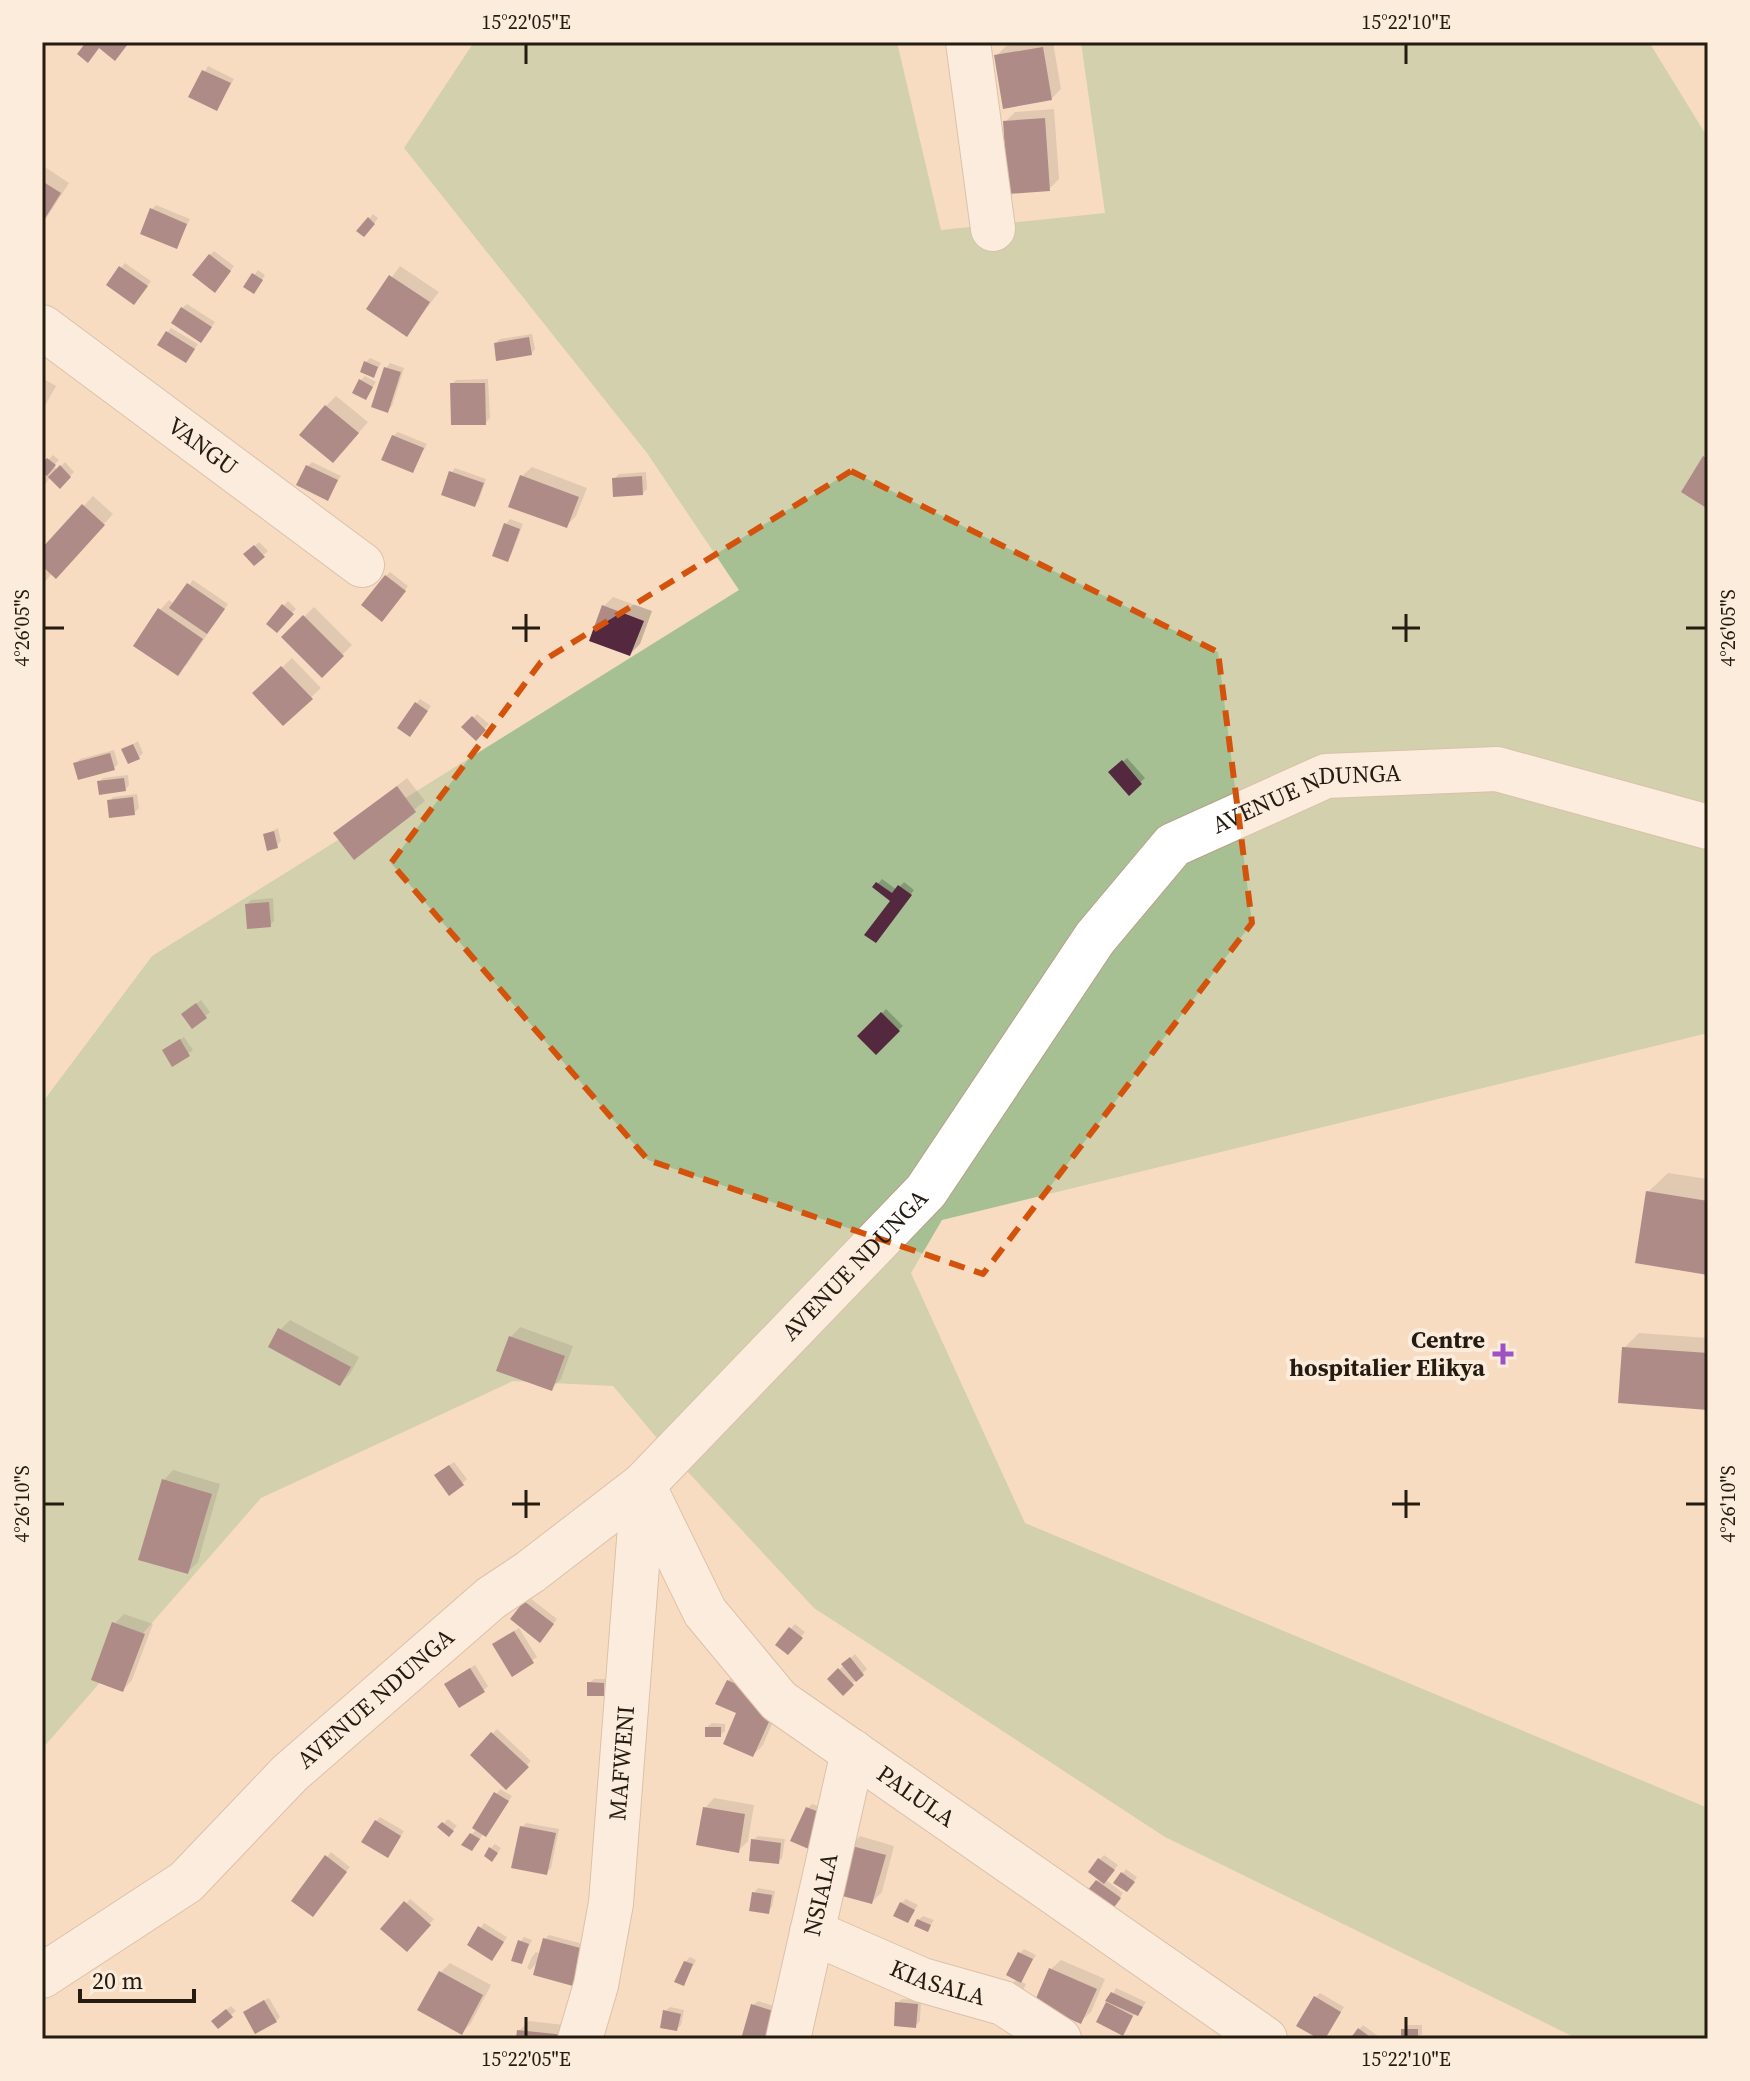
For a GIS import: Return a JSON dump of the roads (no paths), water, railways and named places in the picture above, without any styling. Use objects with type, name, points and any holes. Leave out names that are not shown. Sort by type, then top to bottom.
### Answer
[{"type":"street","points":[[968,42],[993,229]]},
{"type":"street","name":"VANGU","points":[[42,327],[362,565]]},
{"type":"street","name":"AVENUE NDUNGA","points":[[42,1976],[186,1882],[290,1773],[491,1598],[530,1572],[643,1485],[926,1191],[1095,938],[1173,845],[1326,776],[1497,769],[1708,827]]},
{"type":"street","name":"PALULA","points":[[643,1485],[705,1612],[779,1701],[1265,2039]]},
{"type":"street","name":"MAFWENI","points":[[580,2039],[596,1985],[611,1903],[643,1485]]},
{"type":"street","name":"NSIALA","points":[[788,2039],[853,1752]]},
{"type":"street","name":"KIASALA","points":[[812,1932],[922,1980],[1003,2003],[1059,2039]]},
{"type":"place","name":"Centre hospitalier Elikya","points":[[1503,1354]]}]
